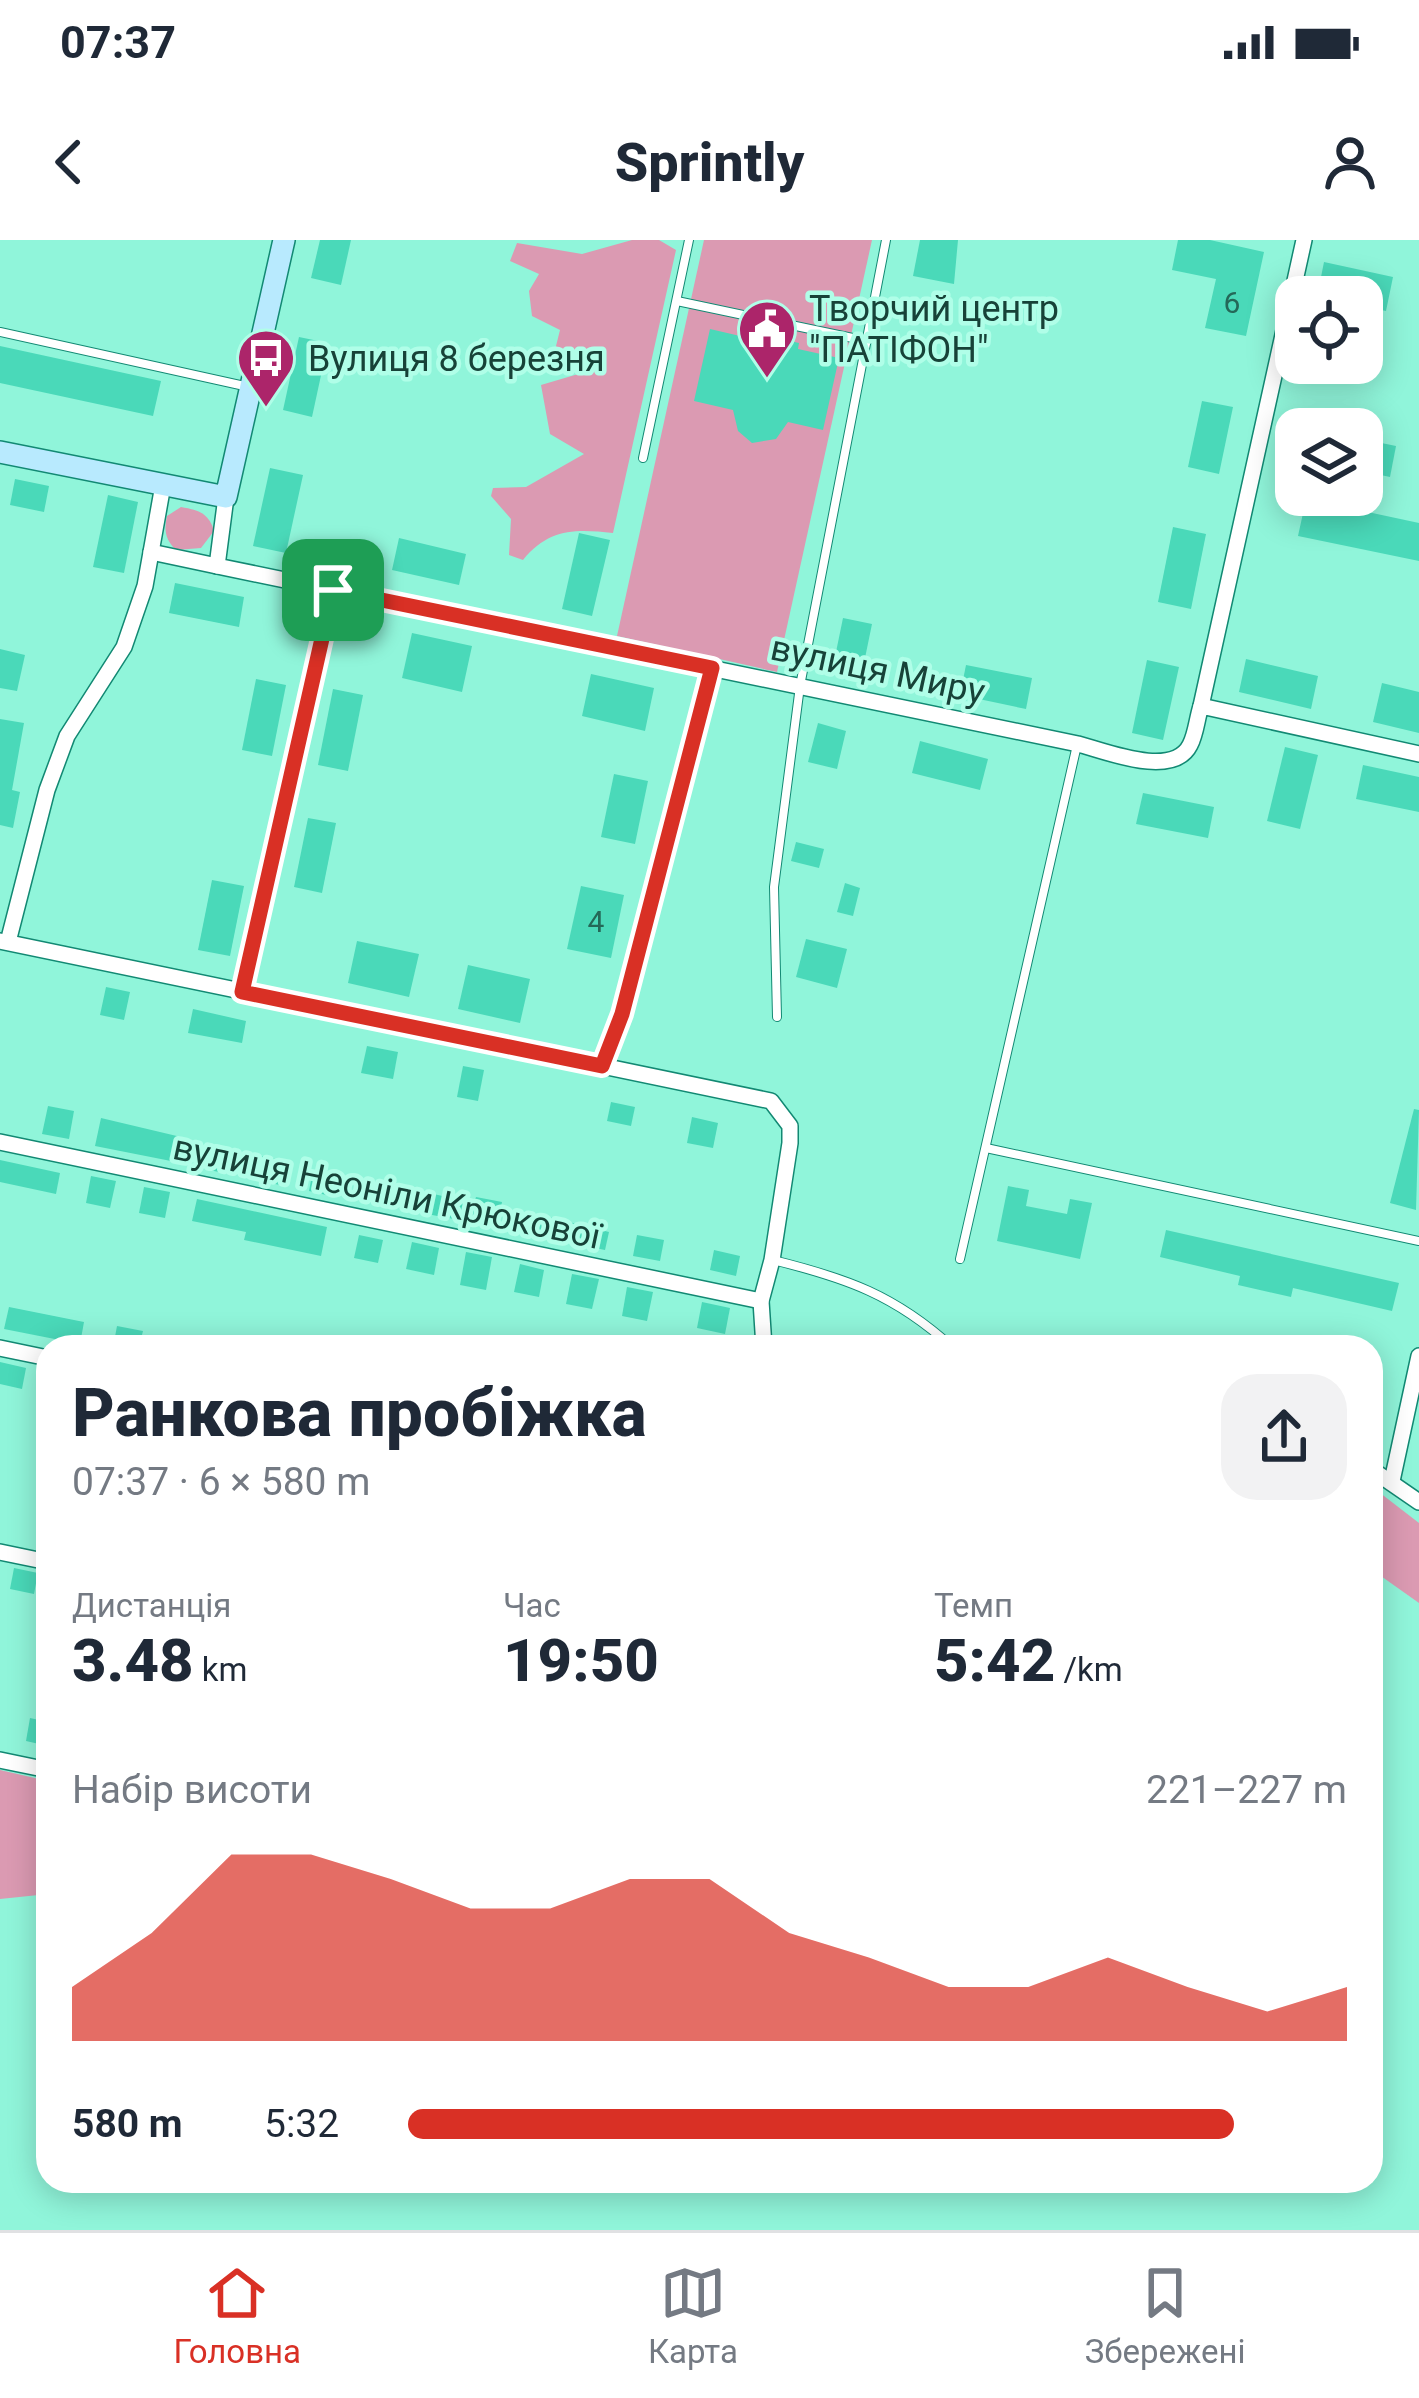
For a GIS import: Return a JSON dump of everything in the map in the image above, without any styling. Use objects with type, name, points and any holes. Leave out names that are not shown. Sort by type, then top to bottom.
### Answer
[{"type":"street","points":[[217,566],[226,497],[284,240]]},
{"type":"street","name":"вулиця Миру","points":[[151,552],[1154,763],[1171,761],[1190,746],[1201,706],[1304,240]]},
{"type":"street","points":[[0,452],[226,497]]},
{"type":"street","points":[[163,484],[145,586],[124,647],[67,736],[4,942],[771,1101],[790,1126],[772,1260],[761,1301],[763,1335]]},
{"type":"street","points":[[242,992],[333,590]]},
{"type":"street","points":[[602,1066],[622,1014],[712,668]]},
{"type":"street","points":[[1201,706],[1419,754]]},
{"type":"street","name":"вулиця Неоніли Крюкової","points":[[0,1142],[761,1301]]},
{"type":"street","points":[[0,1348],[36,1356]]},
{"type":"street","points":[[1392,1481],[1419,1356]]},
{"type":"street","points":[[1383,1476],[1419,1502]]},
{"type":"street","points":[[0,1552],[36,1560]]},
{"type":"street","points":[[0,1760],[36,1768]]},
{"type":"lane","points":[[644,458],[689,240]]},
{"type":"lane","points":[[777,1017],[774,887],[800,686],[886,240]]},
{"type":"lane","points":[[676,301],[867,340]]},
{"type":"lane","points":[[0,332],[250,388]]},
{"type":"lane","points":[[960,1258],[1078,744]]},
{"type":"lane","points":[[986,1148],[1419,1241]]},
{"type":"lane","points":[[772,1260],[836,1275],[879,1293],[938,1335]]},
{"type":"shaded area","points":[[632,240],[659,240],[676,250],[613,533],[564,533],[543,542],[523,560],[509,555],[511,519],[491,496],[493,488],[526,487],[584,454],[550,434],[541,385],[585,372],[592,360],[563,359],[556,346],[560,330],[532,316],[529,291],[539,274],[510,261],[517,243],[582,254]]},
{"type":"shaded area","points":[[704,240],[872,240],[777,672],[617,636]]},
{"type":"shaded area","points":[[181,507],[202,513],[212,525],[214,531],[201,548],[176,550],[168,538],[167,516]]},
{"type":"shaded area","points":[[1383,1495],[1419,1523],[1419,1603],[1383,1578]]},
{"type":"shaded area","points":[[0,1770],[36,1778],[36,1895],[0,1899]]},
{"type":"building","points":[[320,240],[351,240],[341,285],[311,278]]},
{"type":"building","points":[[920,240],[958,240],[954,284],[913,276]]},
{"type":"building","points":[[1178,240],[1210,240],[1264,252],[1246,336],[1205,328],[1216,279],[1172,270]]},
{"type":"building","points":[[1324,262],[1393,277],[1386,311],[1383,276],[1321,276]]},
{"type":"building","name":"Творчий центр \"ПАТІФОН\"","points":[[710,329],[799,343],[798,349],[839,358],[823,430],[788,422],[776,439],[752,443],[738,431],[733,410],[694,401]]},
{"type":"building","points":[[299,337],[328,343],[312,417],[283,410]]},
{"type":"building","points":[[0,346],[161,381],[153,416],[0,383]]},
{"type":"building","points":[[1202,401],[1233,407],[1219,474],[1188,467]]},
{"type":"building","points":[[1383,443],[1396,446],[1390,477],[1383,476]]},
{"type":"building","points":[[270,468],[303,475],[286,553],[253,546]]},
{"type":"building","points":[[15,479],[49,486],[44,512],[10,505]]},
{"type":"building","points":[[108,495],[138,502],[124,573],[93,567]]},
{"type":"building","points":[[1383,515],[1419,523],[1419,561],[1298,536],[1302,516]]},
{"type":"building","points":[[1173,527],[1206,534],[1191,609],[1158,602]]},
{"type":"building","points":[[579,533],[610,540],[592,616],[562,609]]},
{"type":"building","points":[[399,538],[466,554],[459,585],[392,570]]},
{"type":"building","points":[[175,583],[244,597],[239,627],[169,613]]},
{"type":"building","points":[[843,618],[872,624],[865,658],[836,652]]},
{"type":"building","points":[[412,633],[472,646],[462,692],[402,678]]},
{"type":"building","points":[[0,649],[25,655],[17,691],[0,688]]},
{"type":"building","points":[[1246,659],[1318,676],[1311,709],[1239,692]]},
{"type":"building","points":[[1147,660],[1179,667],[1163,740],[1132,733]]},
{"type":"building","points":[[966,665],[1032,678],[1026,709],[960,695]]},
{"type":"building","points":[[591,674],[654,688],[645,731],[582,716]]},
{"type":"building","points":[[256,679],[286,685],[272,756],[242,750]]},
{"type":"building","points":[[1382,683],[1419,692],[1419,733],[1373,722]]},
{"type":"building","points":[[333,689],[363,695],[348,771],[318,765]]},
{"type":"building","points":[[0,719],[24,723],[12,790],[20,792],[13,828],[0,825]]},
{"type":"building","points":[[818,723],[846,731],[837,769],[808,762]]},
{"type":"building","points":[[920,741],[988,759],[980,790],[912,773]]},
{"type":"building","points":[[1285,747],[1318,755],[1300,829],[1267,821]]},
{"type":"building","points":[[1363,765],[1419,777],[1419,812],[1356,799]]},
{"type":"building","points":[[614,774],[648,781],[635,844],[601,837]]},
{"type":"building","points":[[1143,793],[1214,807],[1208,838],[1136,824]]},
{"type":"building","points":[[308,818],[336,823],[322,893],[294,887]]},
{"type":"building","points":[[796,842],[824,849],[819,868],[791,861]]},
{"type":"building","points":[[212,880],[244,886],[230,956],[198,950]]},
{"type":"building","points":[[845,883],[860,888],[853,916],[837,912]]},
{"type":"building","points":[[581,886],[624,895],[611,958],[567,949]]},
{"type":"building","points":[[806,939],[847,949],[837,988],[796,977]]},
{"type":"building","points":[[357,941],[419,954],[409,997],[348,983]]},
{"type":"building","points":[[468,965],[530,979],[520,1023],[458,1009]]},
{"type":"building","points":[[106,987],[130,992],[124,1020],[100,1015]]},
{"type":"building","points":[[193,1009],[246,1021],[242,1043],[188,1033]]},
{"type":"building","points":[[367,1046],[398,1052],[393,1079],[361,1073]]},
{"type":"building","points":[[463,1066],[484,1070],[478,1101],[457,1097]]},
{"type":"building","points":[[611,1102],[635,1107],[631,1126],[607,1121]]},
{"type":"building","points":[[48,1106],[74,1111],[69,1139],[42,1134]]},
{"type":"building","points":[[1414,1109],[1419,1110],[1416,1210],[1390,1203]]},
{"type":"building","points":[[692,1117],[718,1123],[713,1148],[687,1143]]},
{"type":"building","points":[[101,1118],[181,1137],[176,1162],[95,1146]]},
{"type":"building","points":[[209,1145],[234,1150],[229,1174],[204,1169]]},
{"type":"building","points":[[262,1156],[285,1161],[280,1185],[257,1180]]},
{"type":"building","points":[[0,1160],[60,1173],[56,1194],[0,1182]]},
{"type":"building","points":[[313,1170],[340,1175],[335,1197],[309,1191]]},
{"type":"building","points":[[91,1176],[116,1181],[110,1208],[86,1203]]},
{"type":"building","points":[[369,1180],[393,1184],[388,1206],[365,1201]]},
{"type":"building","points":[[1008,1186],[1029,1190],[1026,1206],[1067,1214],[1070,1199],[1092,1203],[1080,1259],[997,1241]]},
{"type":"building","points":[[144,1187],[170,1192],[165,1218],[139,1213]]},
{"type":"building","points":[[420,1191],[474,1203],[476,1197],[502,1202],[497,1227],[416,1212]]},
{"type":"building","points":[[197,1199],[327,1227],[321,1256],[244,1240],[246,1232],[192,1221]]},
{"type":"building","points":[[529,1212],[609,1232],[605,1250],[525,1234]]},
{"type":"building","points":[[1166,1230],[1399,1283],[1392,1311],[1293,1288],[1291,1297],[1238,1285],[1240,1276],[1160,1257]]},
{"type":"building","points":[[359,1235],[383,1240],[378,1263],[354,1258]]},
{"type":"building","points":[[637,1235],[664,1240],[660,1261],[633,1256]]},
{"type":"building","points":[[412,1242],[439,1248],[434,1275],[406,1269]]},
{"type":"building","points":[[714,1250],[740,1256],[736,1276],[710,1270]]},
{"type":"building","points":[[466,1252],[492,1257],[486,1290],[460,1285]]},
{"type":"building","points":[[520,1264],[544,1270],[539,1297],[514,1292]]},
{"type":"building","points":[[572,1274],[599,1279],[592,1309],[566,1304]]},
{"type":"building","points":[[627,1287],[653,1292],[647,1321],[622,1316]]},
{"type":"building","points":[[702,1302],[730,1308],[725,1334],[697,1328]]},
{"type":"building","points":[[9,1307],[84,1322],[82,1335],[36,1335],[4,1329]]},
{"type":"building","points":[[117,1326],[143,1331],[142,1335],[115,1335]]},
{"type":"building","points":[[0,1362],[26,1368],[22,1389],[0,1384]]},
{"type":"building","points":[[14,1568],[36,1573],[34,1594],[10,1589]]},
{"type":"building","points":[[30,1718],[36,1719],[36,1743],[26,1741]]},
{"type":"place","name":"Творчий центр \"ПАТІФОН\"","points":[[767,380]]},
{"type":"place","name":"Вулиця 8 березня","points":[[266,409]]},
{"type":"route","points":[[333,590],[712,668],[622,1014],[602,1066],[242,992],[333,590]]}]
